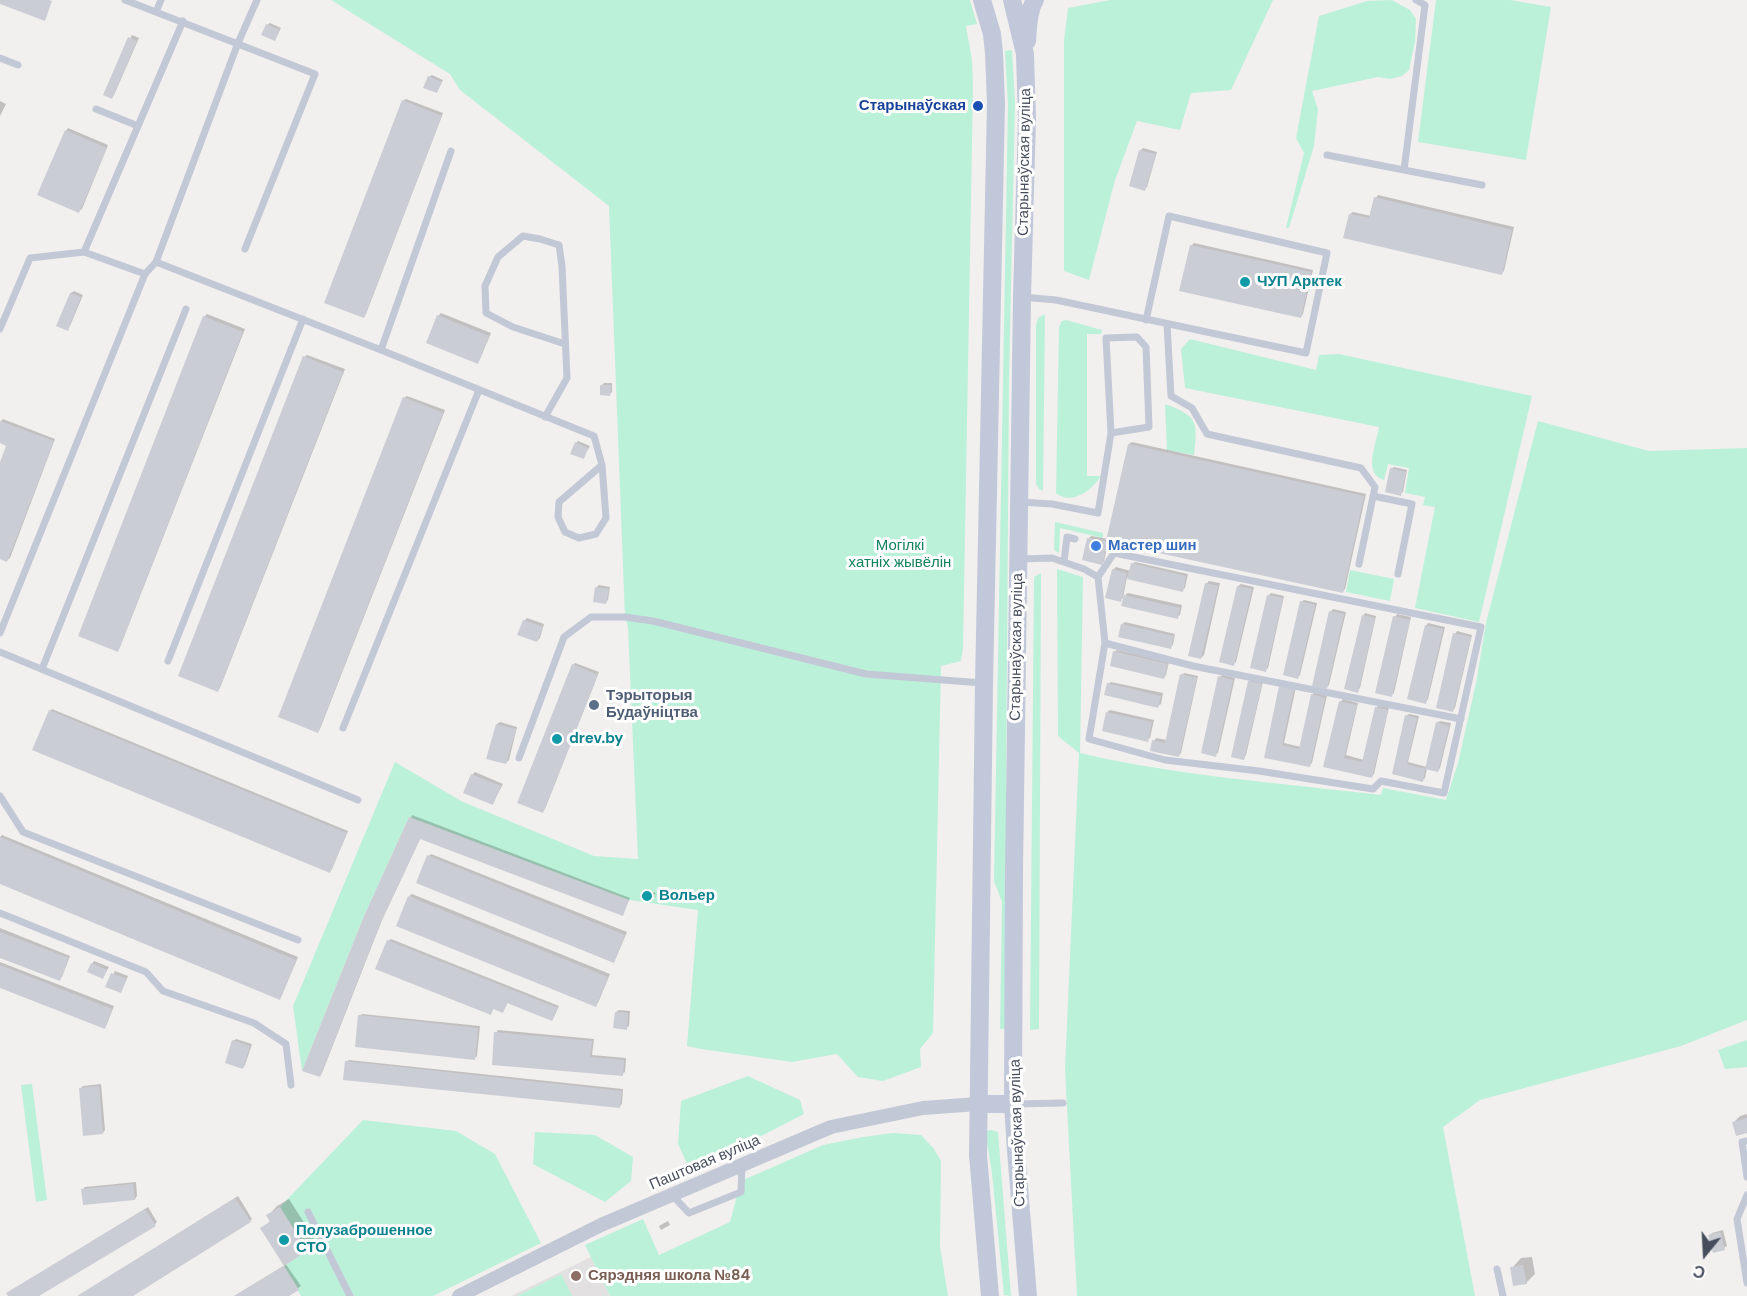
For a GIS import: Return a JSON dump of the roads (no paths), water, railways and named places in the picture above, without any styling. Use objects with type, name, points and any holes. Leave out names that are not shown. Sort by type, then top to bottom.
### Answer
[{"type":"main road","name":"Старынаўская вуліца","points":[[982,0],[994,52],[996,103],[978,1104],[978,1155],[990,1296]]},
{"type":"main road","points":[[987,18],[993,0]]},
{"type":"main road","name":"Старынаўская вуліца","points":[[1012,0],[1025,54],[1026,180],[1022,297],[1013,1104],[1028,1296]]},
{"type":"main road","points":[[1025,54],[1029,19],[1035,0]]},
{"type":"main road","points":[[978,1104],[1013,1104]]},
{"type":"street","name":"Паштовая вуліца","points":[[459,1296],[601,1225],[831,1127],[924,1108],[978,1104]]},
{"type":"lane","points":[[125,0],[315,74],[245,249]]},
{"type":"lane","points":[[156,12],[161,0]]},
{"type":"lane","points":[[0,633],[145,274],[156,262],[238,43],[257,0]]},
{"type":"lane","points":[[1404,170],[1425,5],[1416,0]]},
{"type":"lane","points":[[84,252],[183,21]]},
{"type":"lane","points":[[0,58],[18,65]]},
{"type":"lane","points":[[96,109],[138,126]]},
{"type":"lane","points":[[381,350],[451,151]]},
{"type":"lane","points":[[1327,155],[1482,185]]},
{"type":"lane","points":[[1022,297],[1056,300],[1146,320],[1306,353],[1327,253],[1169,216],[1146,320]]},
{"type":"lane","points":[[545,417],[567,378],[562,266],[559,245],[523,236],[498,256],[485,286],[486,313],[513,327],[565,344]]},
{"type":"lane","points":[[0,329],[30,258],[84,252],[145,274]]},
{"type":"lane","points":[[156,262],[594,436],[602,465],[606,518],[596,534],[579,538],[565,532],[558,518],[559,502],[602,465]]},
{"type":"lane","points":[[42,669],[186,309]]},
{"type":"lane","points":[[168,661],[303,320]]},
{"type":"lane","points":[[1167,324],[1171,396],[1192,408],[1207,434],[1362,468],[1375,487],[1359,564]]},
{"type":"lane","points":[[1020,502],[1053,504],[1098,513],[1110,433],[1106,338],[1137,337],[1146,347],[1149,427],[1110,433]]},
{"type":"lane","points":[[343,728],[479,390]]},
{"type":"lane","points":[[1373,496],[1412,504],[1398,574]]},
{"type":"lane","points":[[1064,562],[1067,537],[1075,539]]},
{"type":"lane","points":[[1114,553],[1480,627],[1444,793],[1381,781],[1373,789],[1259,771],[1165,760],[1089,739],[1105,643],[1098,577],[1114,553]]},
{"type":"lane","points":[[1019,559],[1052,558],[1084,568],[1098,577]]},
{"type":"lane","points":[[519,758],[564,637],[591,617],[625,617],[653,621],[866,674],[984,682]]},
{"type":"lane","points":[[1105,643],[1193,666],[1461,719]]},
{"type":"lane","points":[[0,652],[358,800]]},
{"type":"lane","points":[[0,796],[23,832],[298,940]]},
{"type":"lane","points":[[0,913],[146,972],[163,991],[254,1023],[286,1044],[291,1085]]},
{"type":"lane","points":[[1013,1104],[1063,1103]]},
{"type":"lane","points":[[1747,1141],[1742,1142],[1747,1177]]},
{"type":"lane","points":[[672,1195],[689,1213],[741,1192],[742,1165]]},
{"type":"lane","points":[[1747,1195],[1737,1219],[1747,1283]]},
{"type":"lane","points":[[308,1212],[350,1296]]},
{"type":"lane","points":[[1497,1269],[1503,1296]]},
{"type":"place","name":"Старынаўская","points":[[978,106]]},
{"type":"place","name":"ЧУП Арктек","points":[[1245,282]]},
{"type":"place","name":"Мастер шин","points":[[1096,546]]},
{"type":"place","name":"Тэрыторыя Будаўніцтва","points":[[594,705]]},
{"type":"place","name":"drev.by","points":[[557,739]]},
{"type":"place","name":"Вольер","points":[[647,896]]},
{"type":"place","name":"Полузаброшенное СТО","points":[[284,1240]]},
{"type":"place","name":"Сярэдняя школа №84","points":[[576,1276]]},
{"type":"park label","name":"Могілкі хатніх жывёлін","points":[[900,554]]}]
